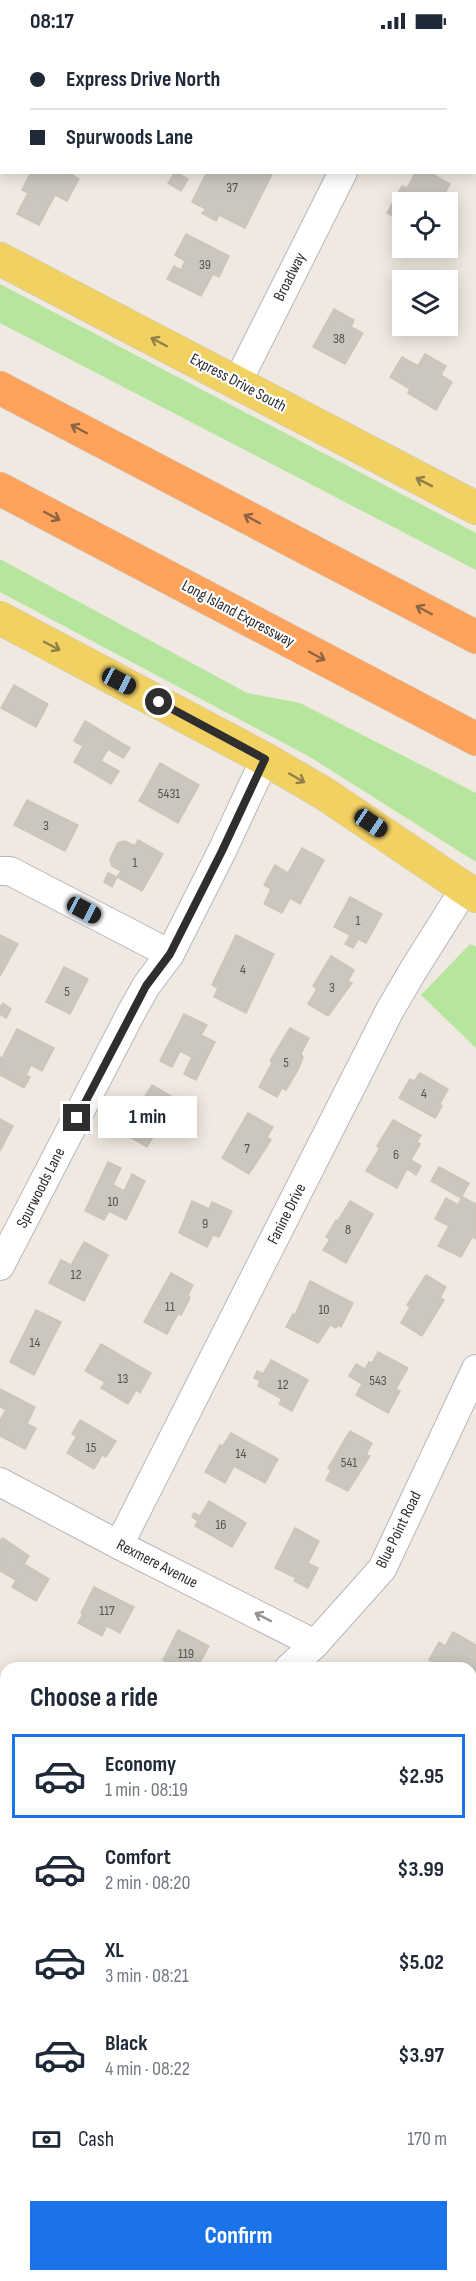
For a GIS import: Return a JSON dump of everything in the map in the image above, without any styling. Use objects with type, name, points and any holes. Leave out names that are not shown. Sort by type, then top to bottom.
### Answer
[{"type":"highway","points":[[0,387],[476,637]]},
{"type":"highway","name":"Long Island Expressway","points":[[0,489],[476,739]]},
{"type":"main road","name":"Express Drive South","points":[[0,259],[476,508]]},
{"type":"main road","points":[[0,618],[265,759],[334,800],[470,892]]},
{"type":"street","name":"Broadway","points":[[237,382],[342,174]]},
{"type":"street","name":"Spurwoods Lane","points":[[0,1266],[131,1013],[146,986],[170,954],[265,759]]},
{"type":"street","points":[[0,871],[10,871],[170,954]]},
{"type":"street","name":"Fanine Drive","points":[[119,1545],[390,1010],[414,969],[470,892]]},
{"type":"street","name":"Blue Point Road","points":[[295,1662],[315,1644],[382,1569],[476,1369]]},
{"type":"street","name":"Rexmere Avenue","points":[[0,1482],[315,1644]]},
{"type":"green space","points":[[0,284],[476,533],[476,570],[0,323]]},
{"type":"green space","points":[[0,559],[247,693],[300,703],[476,793],[476,862],[310,757],[0,592]]},
{"type":"green space","points":[[470,944],[476,947],[476,1048],[421,995]]},
{"type":"building","points":[[30,174],[71,174],[79,179],[67,201],[55,195],[39,225],[17,214],[28,193],[22,190]]},
{"type":"building","points":[[174,174],[188,179],[181,191],[168,183]]},
{"type":"building","points":[[206,174],[272,174],[245,228],[219,215],[216,221],[202,213],[206,209],[192,202]]},
{"type":"building","points":[[415,174],[432,174],[450,184],[446,192],[399,192],[402,186],[407,188]]},
{"type":"building","points":[[392,204],[392,216],[387,213]]},
{"type":"building","points":[[186,234],[229,256],[219,277],[213,274],[201,296],[167,279],[174,266],[181,270],[185,261],[175,255]]},
{"type":"building","points":[[334,309],[354,320],[351,327],[363,333],[345,364],[313,347]]},
{"type":"building","points":[[425,354],[446,366],[441,375],[452,382],[436,410],[408,393],[410,389],[390,377],[402,357],[418,366]]},
{"type":"building","points":[[14,685],[48,704],[36,727],[1,708]]},
{"type":"building","points":[[85,721],[130,748],[123,758],[108,749],[101,761],[119,771],[111,784],[74,762],[83,746],[74,741]]},
{"type":"building","points":[[160,763],[199,785],[178,823],[139,801]]},
{"type":"building","points":[[27,800],[78,825],[65,851],[14,825]]},
{"type":"building","points":[[138,840],[163,854],[142,891],[117,877],[121,871],[112,866],[110,859],[118,843],[125,841],[135,846]]},
{"type":"building","points":[[302,848],[324,860],[300,904],[290,898],[282,913],[264,904],[271,889],[264,885],[275,865],[288,873]]},
{"type":"building","points":[[108,873],[117,877],[112,887],[104,882]]},
{"type":"building","points":[[350,897],[382,914],[366,943],[358,939],[353,948],[345,944],[350,935],[334,927]]},
{"type":"building","points":[[0,935],[18,944],[0,976]]},
{"type":"building","points":[[236,935],[274,954],[246,1013],[214,997],[218,988],[212,985]]},
{"type":"building","points":[[331,956],[354,970],[348,981],[352,983],[328,1016],[308,1004],[317,989],[313,986]]},
{"type":"building","points":[[64,967],[88,979],[70,1014],[46,1002]]},
{"type":"building","points":[[3,1003],[11,1009],[6,1018],[0,1014],[0,1007]]},
{"type":"building","points":[[184,1014],[207,1025],[201,1035],[215,1042],[196,1080],[184,1074],[192,1057],[180,1051],[172,1067],[160,1061]]},
{"type":"building","points":[[290,1028],[309,1038],[301,1054],[303,1057],[298,1070],[286,1090],[282,1088],[277,1097],[259,1087],[272,1063],[270,1061]]},
{"type":"building","points":[[17,1029],[54,1048],[42,1071],[31,1065],[26,1075],[30,1077],[24,1088],[0,1075],[0,1057],[2,1058]]},
{"type":"building","points":[[420,1073],[448,1089],[435,1118],[399,1098],[410,1079],[414,1081]]},
{"type":"building","points":[[152,1085],[176,1099],[147,1147],[123,1133],[132,1117],[127,1114],[136,1098],[142,1101]]},
{"type":"building","points":[[248,1113],[273,1127],[267,1137],[271,1140],[249,1174],[222,1158]]},
{"type":"building","points":[[0,1119],[13,1126],[0,1151]]},
{"type":"building","points":[[393,1120],[421,1135],[417,1142],[420,1144],[411,1160],[421,1166],[416,1175],[407,1169],[397,1188],[366,1171],[380,1148],[377,1146]]},
{"type":"building","points":[[108,1162],[121,1168],[113,1185],[124,1191],[132,1174],[145,1181],[126,1220],[109,1211],[104,1220],[85,1211]]},
{"type":"building","points":[[439,1167],[469,1183],[461,1198],[431,1181]]},
{"type":"building","points":[[462,1197],[476,1204],[476,1239],[472,1237],[461,1257],[438,1246],[449,1226],[435,1219],[446,1198],[458,1205]]},
{"type":"building","points":[[192,1201],[209,1209],[212,1202],[232,1211],[219,1237],[213,1235],[207,1247],[179,1233]]},
{"type":"building","points":[[350,1201],[373,1214],[346,1263],[323,1250],[330,1239],[326,1237]]},
{"type":"building","points":[[84,1242],[108,1255],[84,1301],[49,1283],[61,1260],[71,1265]]},
{"type":"building","points":[[171,1273],[193,1285],[188,1295],[190,1298],[181,1315],[178,1314],[167,1334],[144,1322]]},
{"type":"building","points":[[426,1275],[446,1287],[440,1298],[444,1300],[422,1336],[401,1323],[410,1307],[407,1305]]},
{"type":"building","points":[[310,1281],[353,1303],[341,1327],[338,1325],[336,1328],[330,1325],[318,1343],[286,1327],[293,1314],[295,1315]]},
{"type":"building","points":[[36,1310],[61,1322],[34,1375],[10,1362]]},
{"type":"building","points":[[101,1344],[151,1373],[140,1393],[136,1390],[128,1404],[101,1388],[105,1382],[85,1371]]},
{"type":"building","points":[[378,1352],[408,1368],[396,1389],[400,1391],[388,1413],[356,1395],[362,1384],[349,1376],[356,1364],[365,1369],[369,1362],[372,1363]]},
{"type":"building","points":[[271,1360],[308,1380],[292,1411],[279,1404],[282,1399],[258,1386],[260,1381],[254,1378],[257,1371],[263,1374]]},
{"type":"building","points":[[0,1389],[35,1407],[27,1424],[36,1428],[25,1449],[0,1436],[0,1420],[6,1410],[0,1407]]},
{"type":"building","points":[[80,1420],[116,1441],[106,1457],[102,1455],[94,1469],[67,1453],[77,1436],[72,1434]]},
{"type":"building","points":[[350,1431],[372,1443],[366,1455],[370,1456],[348,1491],[326,1480],[331,1470],[328,1468]]},
{"type":"building","points":[[231,1433],[278,1459],[265,1483],[234,1466],[225,1483],[205,1472],[220,1445],[223,1446]]},
{"type":"building","points":[[209,1501],[246,1523],[232,1547],[195,1526],[198,1521],[192,1517],[194,1513],[200,1516]]},
{"type":"building","points":[[295,1528],[319,1541],[308,1563],[318,1568],[308,1588],[294,1581],[296,1578],[275,1568]]},
{"type":"building","points":[[3,1538],[29,1556],[24,1564],[49,1579],[36,1601],[12,1587],[16,1580],[0,1571],[0,1540]]},
{"type":"building","points":[[94,1587],[134,1607],[120,1633],[107,1626],[102,1636],[78,1623]]},
{"type":"building","points":[[178,1630],[209,1646],[200,1662],[163,1660]]},
{"type":"building","points":[[453,1632],[476,1645],[476,1662],[433,1662],[429,1660],[439,1642],[445,1646]]},
{"type":"route","points":[[77,1118],[146,986],[170,954],[265,759],[159,702]]}]
